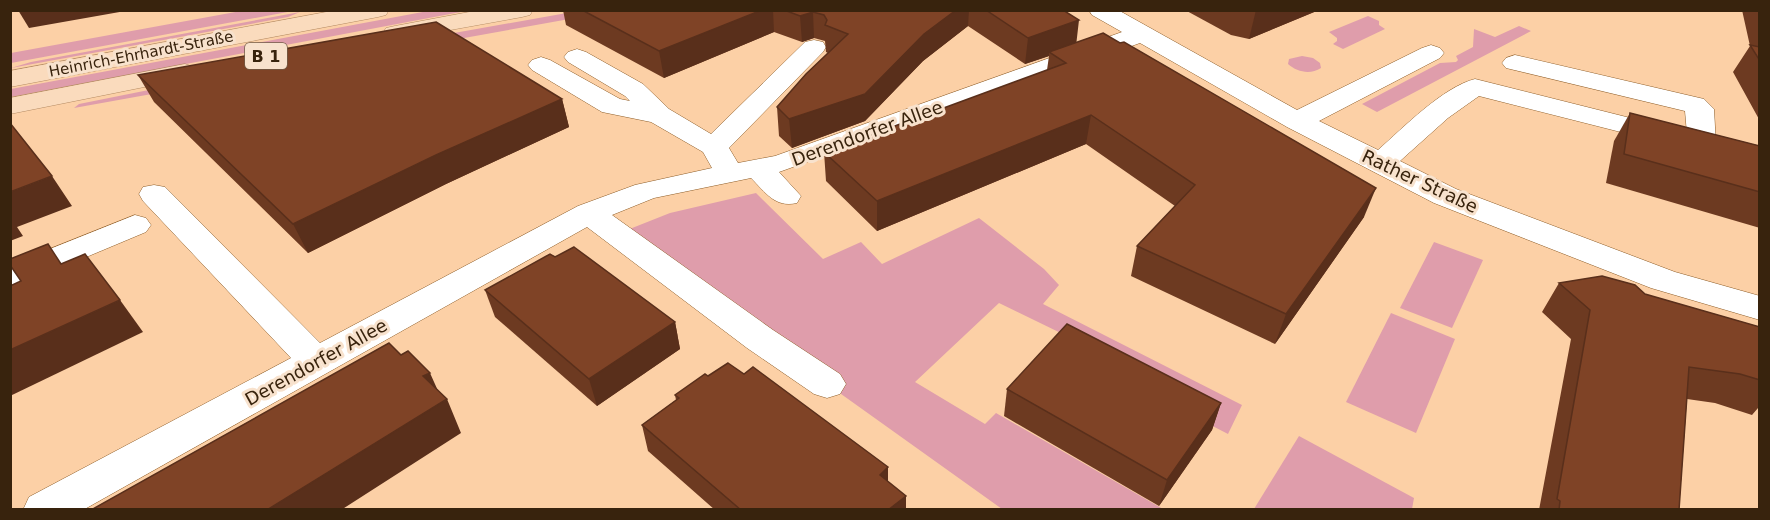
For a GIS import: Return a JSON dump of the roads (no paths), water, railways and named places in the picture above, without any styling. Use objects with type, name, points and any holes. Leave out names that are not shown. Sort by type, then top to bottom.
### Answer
[{"type":"main road","name":"Heinrich-Ehrhardt-Straße","points":[[10,79],[328,15],[378,10]]},
{"type":"main road","points":[[376,36],[522,10]]},
{"type":"main road","name":"Heinrich-Ehrhardt-Straße","points":[[10,106],[206,68]]},
{"type":"street","name":"Rather Straße","points":[[1100,10],[1297,121],[1445,196],[1663,280],[1760,308]]},
{"type":"street","name":"Derendorfer Allee","points":[[44,510],[589,213],[646,190],[782,163],[1141,34]]},
{"type":"street","points":[[714,147],[814,47]]},
{"type":"street","points":[[1297,121],[1431,53]]},
{"type":"street","points":[[578,57],[634,90],[659,115],[714,147],[744,171],[786,196]]},
{"type":"street","points":[[1381,163],[1438,112],[1475,87],[1713,148],[1700,109],[1694,105],[1515,63]]},
{"type":"street","points":[[541,65],[612,106],[659,115]]},
{"type":"street","points":[[154,194],[316,362]]},
{"type":"street","points":[[589,213],[760,339],[827,384]]},
{"type":"street","points":[[10,278],[135,225]]}]
